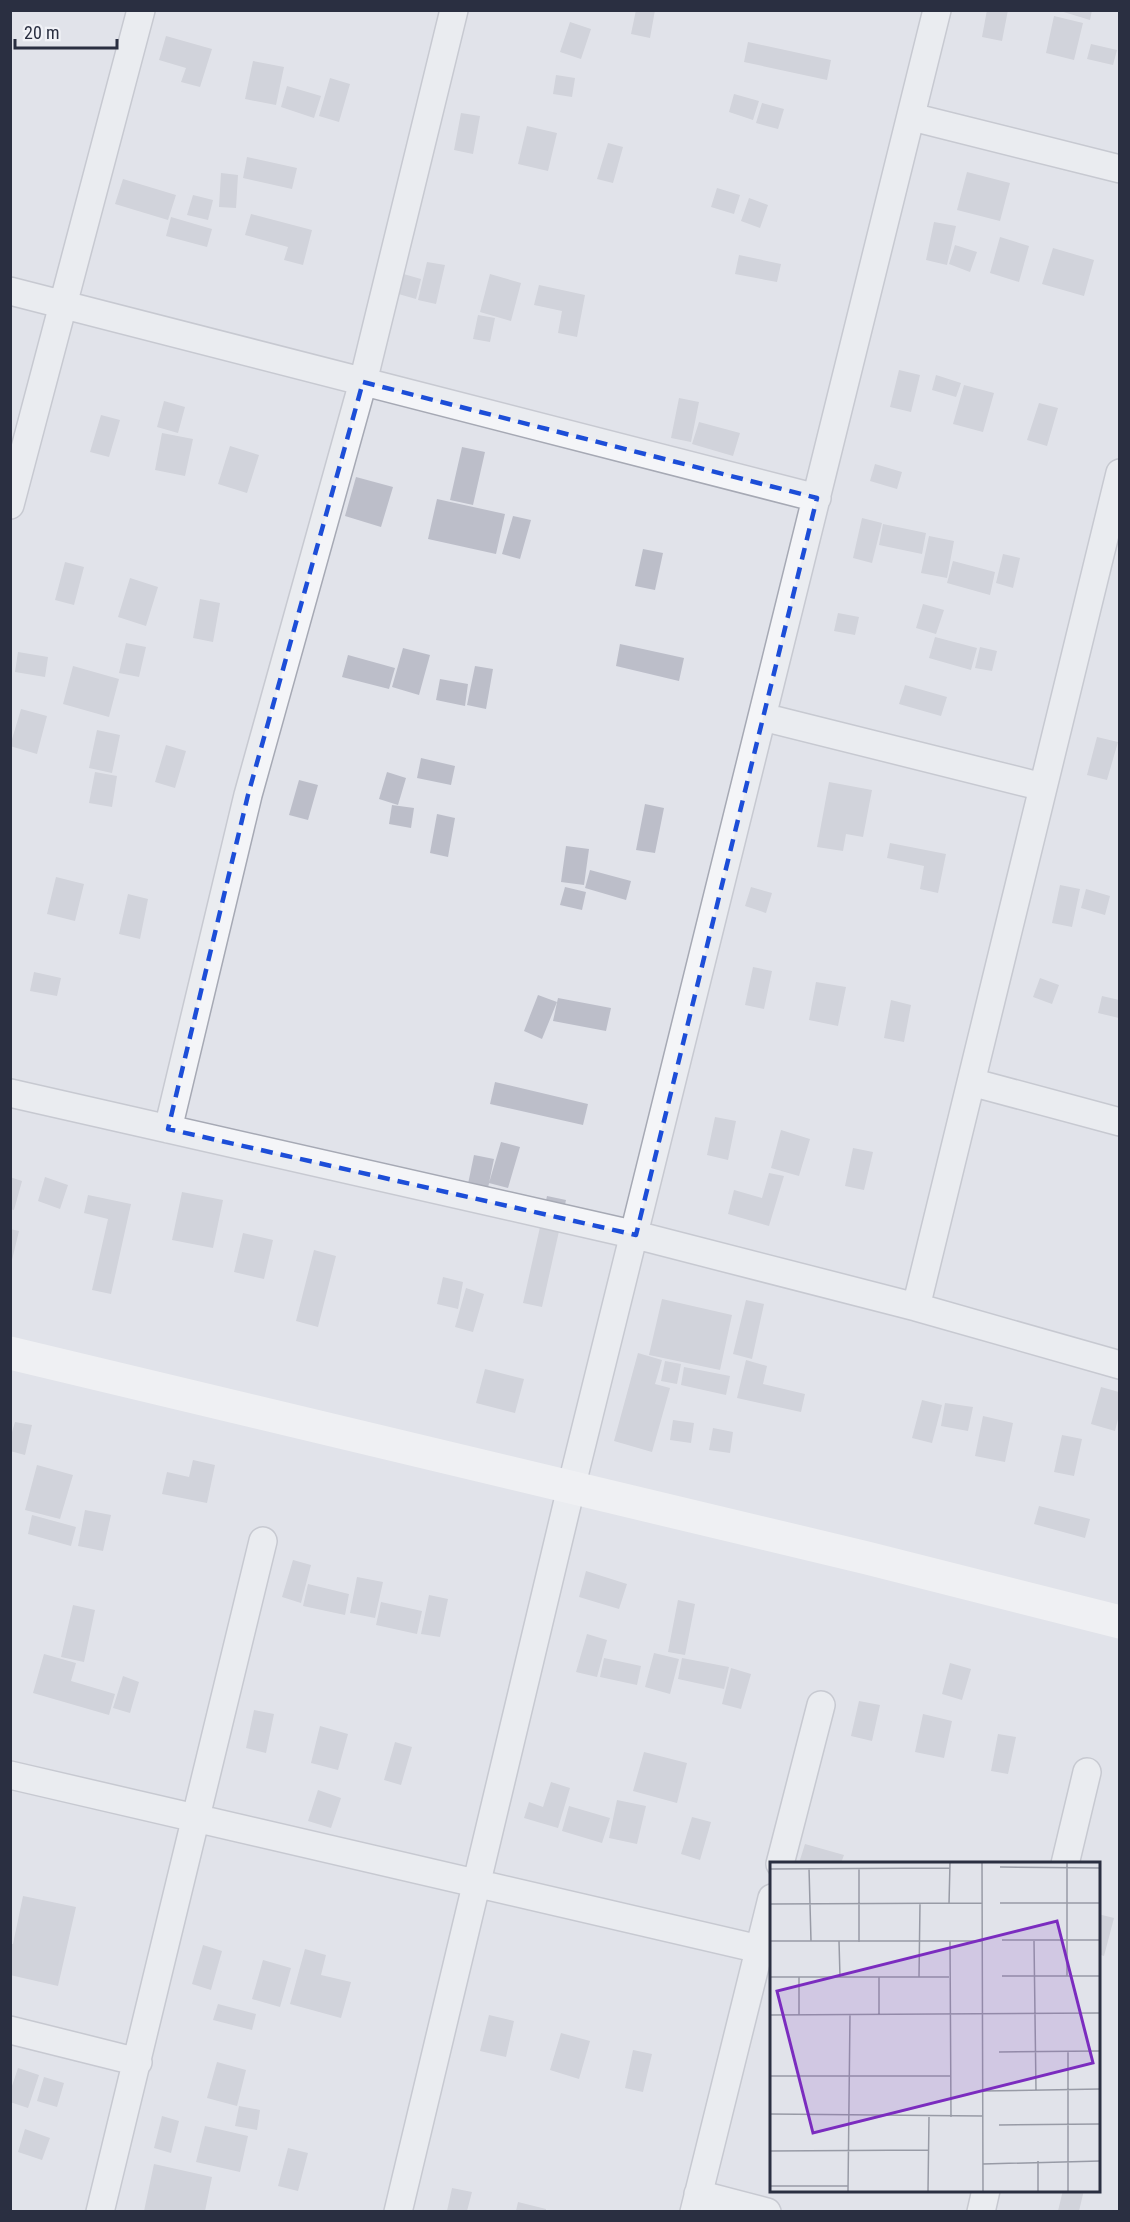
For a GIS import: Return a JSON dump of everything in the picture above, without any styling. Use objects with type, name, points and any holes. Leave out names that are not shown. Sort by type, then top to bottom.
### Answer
[{"type":"street","points":[[10,505],[141,10]]},
{"type":"street","points":[[168,1129],[248,795],[363,382],[454,10]]},
{"type":"street","points":[[398,2211],[571,1488],[636,1234],[937,10]]},
{"type":"street","points":[[912,117],[1119,169]]},
{"type":"street","points":[[10,291],[818,498]]},
{"type":"street","points":[[916,1307],[1118,486]]},
{"type":"street","points":[[764,717],[1043,787]]},
{"type":"street","points":[[970,1082],[1119,1122]]},
{"type":"street","points":[[10,1093],[636,1234],[916,1307],[1119,1365]]},
{"type":"street","points":[[10,1353],[867,1558],[1119,1622]]},
{"type":"street","points":[[100,2211],[263,1541]]},
{"type":"street","points":[[780,1862],[821,1705]]},
{"type":"street","points":[[1065,1862],[1088,1772]]},
{"type":"street","points":[[10,1775],[765,1951]]},
{"type":"street","points":[[767,2211],[696,2203],[765,1951],[770,1907]]},
{"type":"street","points":[[10,2030],[138,2062]]},
{"type":"street","points":[[981,2211],[986,2192]]},
{"type":"highlighted area","points":[[363,382],[817,498],[636,1235],[168,1129],[248,795]]},
{"type":"building","points":[[636,10],[655,10],[650,38],[631,34]]},
{"type":"building","points":[[987,10],[1008,10],[1002,41],[982,37]]},
{"type":"building","points":[[1057,10],[1092,10],[1090,20]]},
{"type":"building","points":[[1054,16],[1083,23],[1074,60],[1046,53]]},
{"type":"building","points":[[570,22],[591,29],[581,59],[560,52]]},
{"type":"building","points":[[166,36],[212,49],[200,87],[181,82],[186,68],[159,60]]},
{"type":"building","points":[[748,42],[831,60],[827,80],[744,62]]},
{"type":"building","points":[[1091,44],[1117,50],[1113,65],[1087,59]]},
{"type":"building","points":[[253,61],[284,67],[276,105],[245,99]]},
{"type":"building","points":[[556,75],[575,78],[572,97],[553,94]]},
{"type":"building","points":[[330,78],[350,84],[339,122],[319,116]]},
{"type":"building","points":[[287,86],[321,96],[314,118],[281,107]]},
{"type":"building","points":[[734,94],[759,101],[753,120],[729,112]]},
{"type":"building","points":[[762,103],[784,109],[778,129],[756,123]]},
{"type":"building","points":[[461,113],[480,116],[473,154],[454,150]]},
{"type":"building","points":[[527,126],[557,133],[548,171],[518,164]]},
{"type":"building","points":[[608,143],[623,147],[613,183],[597,179]]},
{"type":"building","points":[[247,157],[297,168],[292,189],[243,178]]},
{"type":"building","points":[[967,172],[1010,183],[1000,221],[957,210]]},
{"type":"building","points":[[221,173],[238,175],[236,208],[219,207]]},
{"type":"building","points":[[123,179],[176,195],[168,220],[115,204]]},
{"type":"building","points":[[717,188],[740,195],[734,214],[711,207]]},
{"type":"building","points":[[193,195],[213,200],[208,220],[187,215]]},
{"type":"building","points":[[749,198],[768,205],[760,228],[741,221]]},
{"type":"building","points":[[251,214],[312,230],[303,265],[284,260],[288,247],[245,235]]},
{"type":"building","points":[[171,217],[212,229],[207,247],[166,236]]},
{"type":"building","points":[[934,222],[956,226],[947,265],[926,260]]},
{"type":"building","points":[[1000,237],[1029,246],[1019,282],[990,273]]},
{"type":"building","points":[[955,245],[977,252],[970,272],[949,264]]},
{"type":"building","points":[[1053,248],[1094,260],[1084,296],[1042,284]]},
{"type":"building","points":[[739,255],[781,264],[777,282],[735,274]]},
{"type":"building","points":[[427,262],[445,265],[436,304],[418,300]]},
{"type":"building","points":[[400,273],[421,279],[416,299],[395,293]]},
{"type":"building","points":[[490,274],[521,283],[511,321],[480,312]]},
{"type":"building","points":[[539,285],[585,295],[577,337],[558,333],[562,311],[534,305]]},
{"type":"building","points":[[478,315],[495,318],[490,342],[473,339]]},
{"type":"building","points":[[899,370],[920,375],[911,412],[890,407]]},
{"type":"building","points":[[936,375],[961,383],[956,397],[932,390]]},
{"type":"building","points":[[964,385],[994,393],[983,432],[953,424]]},
{"type":"building","points":[[679,398],[699,402],[691,442],[671,438]]},
{"type":"building","points":[[164,401],[185,407],[178,433],[157,427]]},
{"type":"building","points":[[1039,403],[1058,408],[1047,446],[1027,440]]},
{"type":"building","points":[[101,415],[120,420],[109,457],[90,452]]},
{"type":"building","points":[[699,422],[740,433],[733,456],[692,444]]},
{"type":"building","points":[[162,433],[193,439],[185,476],[155,470]]},
{"type":"building","points":[[230,446],[259,455],[247,493],[218,484]]},
{"type":"building","points":[[462,447],[485,452],[473,505],[450,500]]},
{"type":"building","points":[[875,464],[902,472],[897,489],[870,481]]},
{"type":"building","points":[[356,477],[393,487],[381,527],[345,516]]},
{"type":"building","points":[[437,499],[505,514],[496,554],[428,539]]},
{"type":"building","points":[[513,516],[531,520],[520,559],[502,554]]},
{"type":"building","points":[[862,518],[882,523],[872,563],[853,558]]},
{"type":"building","points":[[883,524],[926,533],[922,554],[879,545]]},
{"type":"building","points":[[929,536],[954,541],[947,578],[921,573]]},
{"type":"building","points":[[643,549],[663,553],[655,590],[635,586]]},
{"type":"building","points":[[1003,554],[1020,558],[1013,588],[996,583]]},
{"type":"building","points":[[953,561],[995,572],[990,595],[947,583]]},
{"type":"building","points":[[65,562],[84,567],[74,605],[55,600]]},
{"type":"building","points":[[130,578],[158,587],[146,626],[118,617]]},
{"type":"building","points":[[200,599],[220,603],[213,642],[193,638]]},
{"type":"building","points":[[923,604],[944,610],[936,634],[916,628]]},
{"type":"building","points":[[838,613],[859,617],[855,635],[834,631]]},
{"type":"building","points":[[935,637],[977,648],[971,670],[929,658]]},
{"type":"building","points":[[126,643],[146,647],[139,677],[119,673]]},
{"type":"building","points":[[620,644],[684,658],[679,681],[616,666]]},
{"type":"building","points":[[980,647],[997,651],[992,671],[975,668]]},
{"type":"building","points":[[403,648],[430,655],[419,695],[392,687]]},
{"type":"building","points":[[18,652],[48,657],[45,677],[15,672]]},
{"type":"building","points":[[348,655],[395,668],[389,689],[342,677]]},
{"type":"building","points":[[73,666],[119,679],[109,717],[63,704]]},
{"type":"building","points":[[475,666],[493,669],[486,709],[467,705]]},
{"type":"building","points":[[440,679],[468,684],[465,706],[436,700]]},
{"type":"building","points":[[905,685],[947,697],[941,716],[899,704]]},
{"type":"building","points":[[21,709],[47,716],[37,754],[10,746]]},
{"type":"building","points":[[97,730],[120,735],[112,773],[89,768]]},
{"type":"building","points":[[1097,737],[1118,742],[1107,780],[1087,775]]},
{"type":"building","points":[[166,745],[186,751],[175,788],[155,782]]},
{"type":"building","points":[[421,758],[455,766],[451,785],[417,778]]},
{"type":"building","points":[[95,772],[117,776],[112,807],[89,803]]},
{"type":"building","points":[[387,772],[406,778],[398,805],[379,799]]},
{"type":"building","points":[[299,780],[318,785],[308,820],[289,815]]},
{"type":"building","points":[[829,782],[872,790],[863,837],[846,834],[843,851],[817,847]]},
{"type":"building","points":[[645,804],[664,808],[655,853],[636,850]]},
{"type":"building","points":[[392,805],[414,808],[411,828],[389,824]]},
{"type":"building","points":[[437,814],[455,818],[448,857],[430,853]]},
{"type":"building","points":[[890,843],[946,854],[938,893],[920,889],[924,866],[887,858]]},
{"type":"building","points":[[566,846],[589,849],[584,885],[561,882]]},
{"type":"building","points":[[590,870],[631,881],[626,900],[585,888]]},
{"type":"building","points":[[56,877],[84,884],[75,921],[47,914]]},
{"type":"building","points":[[1060,885],[1080,889],[1072,927],[1052,923]]},
{"type":"building","points":[[565,887],[586,892],[582,910],[560,905]]},
{"type":"building","points":[[751,887],[772,893],[766,913],[745,906]]},
{"type":"building","points":[[1086,889],[1110,896],[1105,915],[1081,908]]},
{"type":"building","points":[[128,894],[148,899],[140,939],[119,934]]},
{"type":"building","points":[[753,967],[772,971],[764,1009],[745,1005]]},
{"type":"building","points":[[34,972],[61,978],[57,996],[30,991]]},
{"type":"building","points":[[1040,978],[1059,985],[1052,1004],[1033,997]]},
{"type":"building","points":[[816,982],[846,987],[838,1026],[809,1020]]},
{"type":"building","points":[[538,995],[557,1002],[542,1039],[524,1031]]},
{"type":"building","points":[[1102,996],[1119,1000],[1119,1018],[1098,1013]]},
{"type":"building","points":[[558,998],[611,1008],[606,1031],[553,1021]]},
{"type":"building","points":[[891,1000],[911,1005],[904,1042],[884,1038]]},
{"type":"building","points":[[495,1082],[588,1104],[583,1125],[490,1104]]},
{"type":"building","points":[[715,1117],[736,1121],[728,1160],[707,1155]]},
{"type":"building","points":[[781,1130],[810,1139],[799,1176],[771,1168]]},
{"type":"building","points":[[501,1142],[520,1147],[508,1188],[489,1183]]},
{"type":"building","points":[[853,1148],[873,1152],[864,1190],[845,1186]]},
{"type":"building","points":[[474,1155],[494,1159],[488,1188],[468,1184]]},
{"type":"building","points":[[769,1173],[784,1176],[769,1226],[728,1214],[734,1190],[762,1198]]},
{"type":"building","points":[[10,1177],[22,1181],[14,1210],[10,1209]]},
{"type":"building","points":[[45,1177],[68,1185],[60,1209],[38,1201]]},
{"type":"building","points":[[182,1192],[223,1200],[213,1248],[172,1240]]},
{"type":"building","points":[[88,1195],[131,1204],[111,1294],[92,1290],[108,1219],[84,1213]]},
{"type":"building","points":[[547,1196],[566,1200],[542,1307],[523,1303]]},
{"type":"building","points":[[10,1229],[19,1231],[11,1264],[10,1264]]},
{"type":"building","points":[[243,1233],[273,1240],[264,1279],[234,1272]]},
{"type":"building","points":[[314,1250],[336,1256],[318,1327],[296,1321]]},
{"type":"building","points":[[443,1277],[463,1282],[458,1309],[437,1304]]},
{"type":"building","points":[[466,1288],[484,1294],[473,1332],[455,1327]]},
{"type":"building","points":[[662,1299],[732,1315],[720,1370],[649,1355]]},
{"type":"building","points":[[746,1300],[764,1304],[752,1359],[733,1354]]},
{"type":"building","points":[[638,1353],[662,1360],[655,1384],[670,1388],[652,1452],[614,1441]]},
{"type":"building","points":[[746,1360],[767,1366],[763,1384],[805,1394],[801,1412],[737,1398]]},
{"type":"building","points":[[665,1361],[681,1364],[677,1384],[661,1381]]},
{"type":"building","points":[[684,1367],[730,1376],[726,1395],[681,1385]]},
{"type":"building","points":[[485,1369],[524,1379],[515,1413],[476,1403]]},
{"type":"building","points":[[1101,1387],[1119,1392],[1119,1415],[1115,1431],[1091,1424]]},
{"type":"building","points":[[922,1400],[942,1405],[932,1443],[912,1438]]},
{"type":"building","points":[[945,1403],[973,1407],[968,1431],[941,1426]]},
{"type":"building","points":[[983,1416],[1013,1423],[1005,1462],[975,1456]]},
{"type":"building","points":[[673,1420],[694,1423],[691,1443],[670,1440]]},
{"type":"building","points":[[15,1422],[32,1425],[25,1455],[10,1451],[10,1439]]},
{"type":"building","points":[[713,1428],[733,1432],[730,1453],[709,1450]]},
{"type":"building","points":[[1062,1435],[1082,1439],[1074,1476],[1054,1472]]},
{"type":"building","points":[[193,1460],[215,1465],[207,1503],[162,1494],[167,1472],[189,1477]]},
{"type":"building","points":[[37,1465],[73,1475],[60,1519],[25,1510]]},
{"type":"building","points":[[1039,1506],[1090,1519],[1085,1538],[1034,1524]]},
{"type":"building","points":[[85,1510],[111,1515],[103,1551],[78,1546]]},
{"type":"building","points":[[32,1515],[76,1527],[71,1546],[28,1534]]},
{"type":"building","points":[[293,1560],[311,1565],[301,1603],[282,1597]]},
{"type":"building","points":[[586,1571],[627,1584],[619,1609],[579,1597]]},
{"type":"building","points":[[357,1577],[383,1582],[375,1618],[350,1613]]},
{"type":"building","points":[[308,1584],[349,1594],[345,1615],[303,1606]]},
{"type":"building","points":[[429,1595],[448,1599],[440,1637],[421,1634]]},
{"type":"building","points":[[678,1600],[695,1604],[685,1655],[668,1652]]},
{"type":"building","points":[[381,1602],[422,1611],[417,1634],[376,1625]]},
{"type":"building","points":[[73,1605],[95,1610],[84,1662],[61,1657]]},
{"type":"building","points":[[587,1634],[607,1640],[597,1677],[576,1672]]},
{"type":"building","points":[[654,1653],[679,1659],[670,1694],[645,1687]]},
{"type":"building","points":[[44,1654],[76,1663],[71,1681],[115,1694],[109,1715],[33,1693]]},
{"type":"building","points":[[604,1658],[641,1666],[637,1685],[600,1677]]},
{"type":"building","points":[[682,1658],[729,1667],[724,1689],[678,1679]]},
{"type":"building","points":[[950,1663],[971,1669],[962,1700],[942,1694]]},
{"type":"building","points":[[731,1668],[751,1674],[741,1709],[722,1704]]},
{"type":"building","points":[[123,1676],[139,1682],[130,1713],[113,1708]]},
{"type":"building","points":[[859,1701],[880,1705],[872,1741],[851,1736]]},
{"type":"building","points":[[254,1710],[274,1714],[266,1753],[246,1748]]},
{"type":"building","points":[[923,1714],[952,1721],[944,1758],[915,1752]]},
{"type":"building","points":[[320,1726],[348,1734],[338,1770],[311,1763]]},
{"type":"building","points":[[998,1734],[1016,1737],[1008,1774],[991,1771]]},
{"type":"building","points":[[395,1742],[412,1747],[401,1785],[384,1780]]},
{"type":"building","points":[[644,1752],[687,1763],[677,1803],[633,1791]]},
{"type":"building","points":[[551,1782],[570,1788],[558,1828],[524,1818],[529,1802],[543,1807]]},
{"type":"building","points":[[318,1790],[341,1798],[331,1828],[308,1821]]},
{"type":"building","points":[[617,1800],[646,1806],[637,1844],[609,1838]]},
{"type":"building","points":[[569,1806],[610,1818],[602,1843],[562,1831]]},
{"type":"building","points":[[692,1817],[711,1822],[700,1860],[681,1854]]},
{"type":"building","points":[[805,1844],[844,1855],[841,1862],[799,1862]]},
{"type":"building","points":[[23,1896],[76,1907],[58,1986],[10,1975],[10,1944],[13,1944]]},
{"type":"building","points":[[1100,1914],[1114,1918],[1104,1956],[1100,1955]]},
{"type":"building","points":[[203,1945],[222,1951],[211,1990],[192,1984]]},
{"type":"building","points":[[305,1949],[326,1955],[321,1975],[351,1982],[341,2018],[290,2004]]},
{"type":"building","points":[[263,1960],[291,1968],[280,2007],[252,1999]]},
{"type":"building","points":[[218,2004],[256,2014],[252,2030],[213,2020]]},
{"type":"building","points":[[489,2015],[514,2021],[506,2057],[480,2051]]},
{"type":"building","points":[[561,2033],[590,2041],[579,2079],[550,2070]]},
{"type":"building","points":[[633,2050],[652,2054],[643,2092],[625,2088]]},
{"type":"building","points":[[217,2062],[246,2070],[237,2106],[207,2098]]},
{"type":"building","points":[[18,2068],[39,2075],[28,2108],[10,2102],[10,2092]]},
{"type":"building","points":[[44,2077],[64,2083],[57,2107],[37,2101]]},
{"type":"building","points":[[239,2106],[260,2110],[257,2130],[235,2126]]},
{"type":"building","points":[[162,2116],[179,2121],[171,2153],[154,2148]]},
{"type":"building","points":[[205,2126],[248,2136],[240,2172],[196,2162]]},
{"type":"building","points":[[25,2129],[50,2138],[42,2160],[18,2152]]},
{"type":"building","points":[[288,2148],[308,2153],[298,2191],[278,2186]]},
{"type":"building","points":[[154,2164],[212,2177],[205,2211],[144,2211]]},
{"type":"building","points":[[452,2188],[472,2192],[467,2211],[447,2211]]},
{"type":"building","points":[[1063,2192],[1084,2192],[1079,2211],[1058,2211]]},
{"type":"building","points":[[518,2202],[546,2209],[546,2211],[516,2211]]}]
